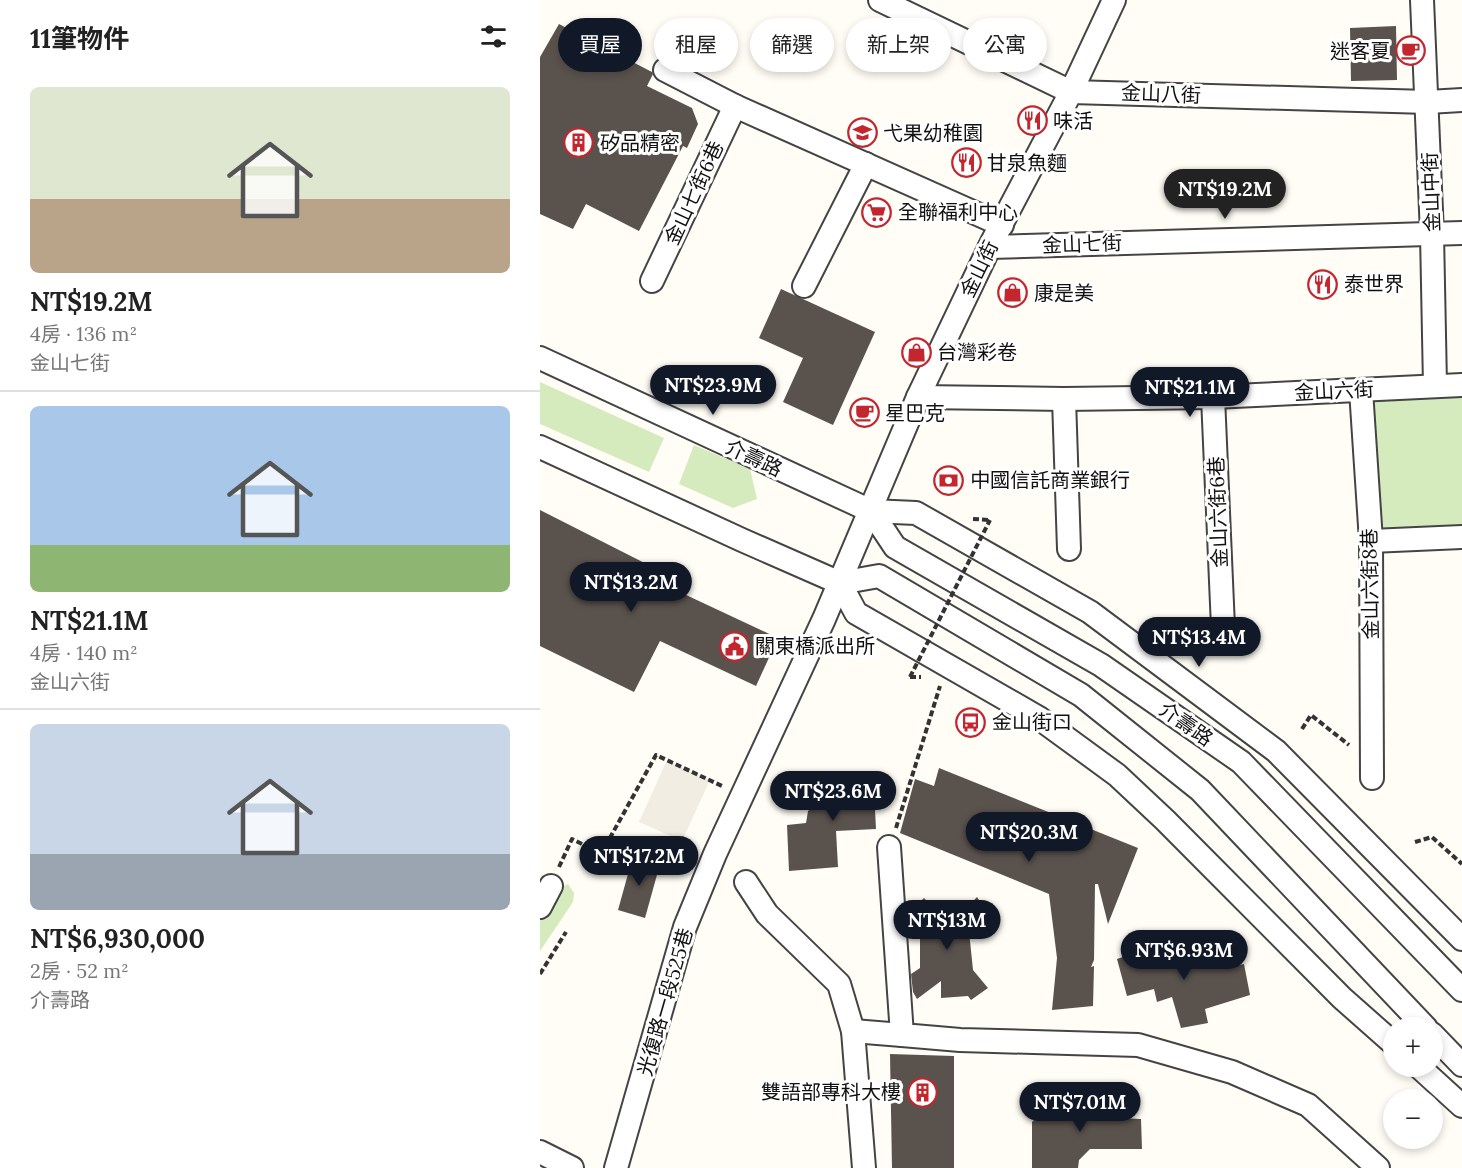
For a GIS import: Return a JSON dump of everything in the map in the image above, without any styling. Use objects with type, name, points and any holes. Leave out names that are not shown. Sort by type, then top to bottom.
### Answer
[{"type":"street","name":"金山八街","points":[[880,0],[1071,92],[1428,102],[1462,100]]},
{"type":"street","name":"金山街","points":[[871,511],[918,397],[990,247],[1071,92],[1114,0]]},
{"type":"street","name":"金山中街","points":[[1422,0],[1428,102],[1435,385]]},
{"type":"street","points":[[669,72],[735,106],[1002,225]]},
{"type":"street","name":"金山七街6巷","points":[[652,281],[735,106]]},
{"type":"street","points":[[804,286],[866,165]]},
{"type":"street","name":"金山七街","points":[[990,247],[1462,233]]},
{"type":"street","name":"介壽路","points":[[540,358],[871,511],[916,513],[1090,612],[1276,751],[1462,939]]},
{"type":"street","name":"金山六街","points":[[918,397],[1064,399],[1213,397],[1462,385]]},
{"type":"street","name":"金山六街8巷","points":[[1361,390],[1371,541],[1372,770]]},
{"type":"street","name":"金山六街6巷","points":[[1213,397],[1223,627]]},
{"type":"street","points":[[1064,399],[1069,549]]},
{"type":"street","points":[[540,447],[840,583],[856,613],[1039,718],[1117,775],[1165,820],[1342,998],[1383,1034]]},
{"type":"street","name":"介壽路","points":[[871,511],[895,547],[1101,665],[1240,762],[1462,990]]},
{"type":"street","name":"光復路一段525巷","points":[[616,1168],[685,927],[741,796],[871,511]]},
{"type":"street","points":[[1371,541],[1462,537]]},
{"type":"street","name":"介壽路","points":[[840,583],[879,576],[1081,695],[1200,790],[1416,1017]]},
{"type":"street","points":[[890,847],[902,1035]]},
{"type":"street","points":[[746,882],[767,914],[839,984],[853,1030],[864,1168]]},
{"type":"street","points":[[540,907],[551,886]]},
{"type":"street","points":[[853,1030],[960,1040],[1138,1045],[1232,1072],[1308,1105],[1378,1168]]},
{"type":"street","points":[[1443,1045],[1462,1065]]},
{"type":"street","points":[[1430,1077],[1462,1106]]},
{"type":"street","points":[[540,1152],[573,1168]]},
{"type":"path","points":[[910,677],[990,520],[974,519]]},
{"type":"path","points":[[890,847],[941,682]]},
{"type":"path","points":[[1302,729],[1311,715],[1372,770]]},
{"type":"path","points":[[601,854],[656,755],[741,796]]},
{"type":"path","points":[[1415,842],[1432,837],[1462,864]]},
{"type":"path","points":[[551,886],[572,839],[621,864]]},
{"type":"path","points":[[540,974],[566,932]]},
{"type":"green space","points":[[540,382],[664,438],[649,472],[540,424]]},
{"type":"green space","points":[[1462,396],[1462,527],[1375,530],[1371,399]]},
{"type":"green space","points":[[694,445],[750,469],[757,499],[733,508],[679,484]]},
{"type":"green space","points":[[568,884],[574,893],[573,902],[540,951],[540,922],[544,912],[554,895]]},
{"type":"shaded area","points":[[667,760],[710,780],[682,841],[639,822]]},
{"type":"building","points":[[558,26],[558,72],[642,72],[642,67],[653,74],[647,86],[692,108],[698,124],[687,148],[683,146],[639,231],[586,204],[573,229],[540,214],[540,57]]},
{"type":"building","points":[[1396,26],[1397,80],[1351,81],[1350,28]]},
{"type":"building","points":[[781,289],[875,332],[833,425],[783,402],[803,358],[759,338]]},
{"type":"building","points":[[540,510],[688,585],[684,594],[778,638],[756,686],[660,641],[634,692],[540,646]]},
{"type":"building","points":[[939,768],[1138,848],[1108,924],[1098,884],[1095,884],[1094,960],[1091,967],[1094,966],[1093,1006],[1052,1010],[1057,958],[1049,894],[900,833],[915,779],[934,786]]},
{"type":"building","points":[[873,771],[876,829],[836,831],[838,867],[789,871],[787,825],[806,823],[808,811],[817,803],[830,804],[829,774]]},
{"type":"building","points":[[633,856],[660,864],[645,918],[618,910]]},
{"type":"building","points":[[977,897],[990,916],[969,931],[973,970],[988,988],[971,1000],[968,996],[941,998],[941,981],[917,999],[913,992],[911,974],[920,968],[920,927],[907,915],[924,898],[941,916],[961,914]]},
{"type":"building","points":[[1188,946],[1191,962],[1223,957],[1224,968],[1244,964],[1250,995],[1205,1009],[1208,1023],[1181,1028],[1172,997],[1157,1002],[1154,989],[1127,996],[1117,959],[1143,950],[1143,952]]},
{"type":"building","name":"雙語部專科大樓","points":[[890,1054],[954,1056],[954,1168],[892,1168]]},
{"type":"building","points":[[1118,1102],[1119,1118],[1141,1119],[1142,1149],[1090,1149],[1079,1160],[1078,1168],[1032,1168],[1032,1122],[1051,1103]]},
{"type":"place","name":"迷客夏","points":[[1411,51]]},
{"type":"place","name":"味活","points":[[1032,121]]},
{"type":"place","name":"弋果幼稚園","points":[[862,133]]},
{"type":"place","name":"矽品精密","points":[[579,143]]},
{"type":"place","name":"甘泉魚麵","points":[[966,163]]},
{"type":"place","name":"全聯福利中心","points":[[877,212]]},
{"type":"place","name":"泰世界","points":[[1323,284]]},
{"type":"place","name":"康是美","points":[[1013,293]]},
{"type":"place","name":"台灣彩卷","points":[[916,352]]},
{"type":"place","name":"星巴克","points":[[864,413]]},
{"type":"place","name":"中國信託商業銀行","points":[[949,480]]},
{"type":"place","name":"關東橋派出所","points":[[734,646]]},
{"type":"place","name":"金山街口","points":[[971,722]]},
{"type":"place","name":"雙語部專科大樓","points":[[922,1092]]}]
